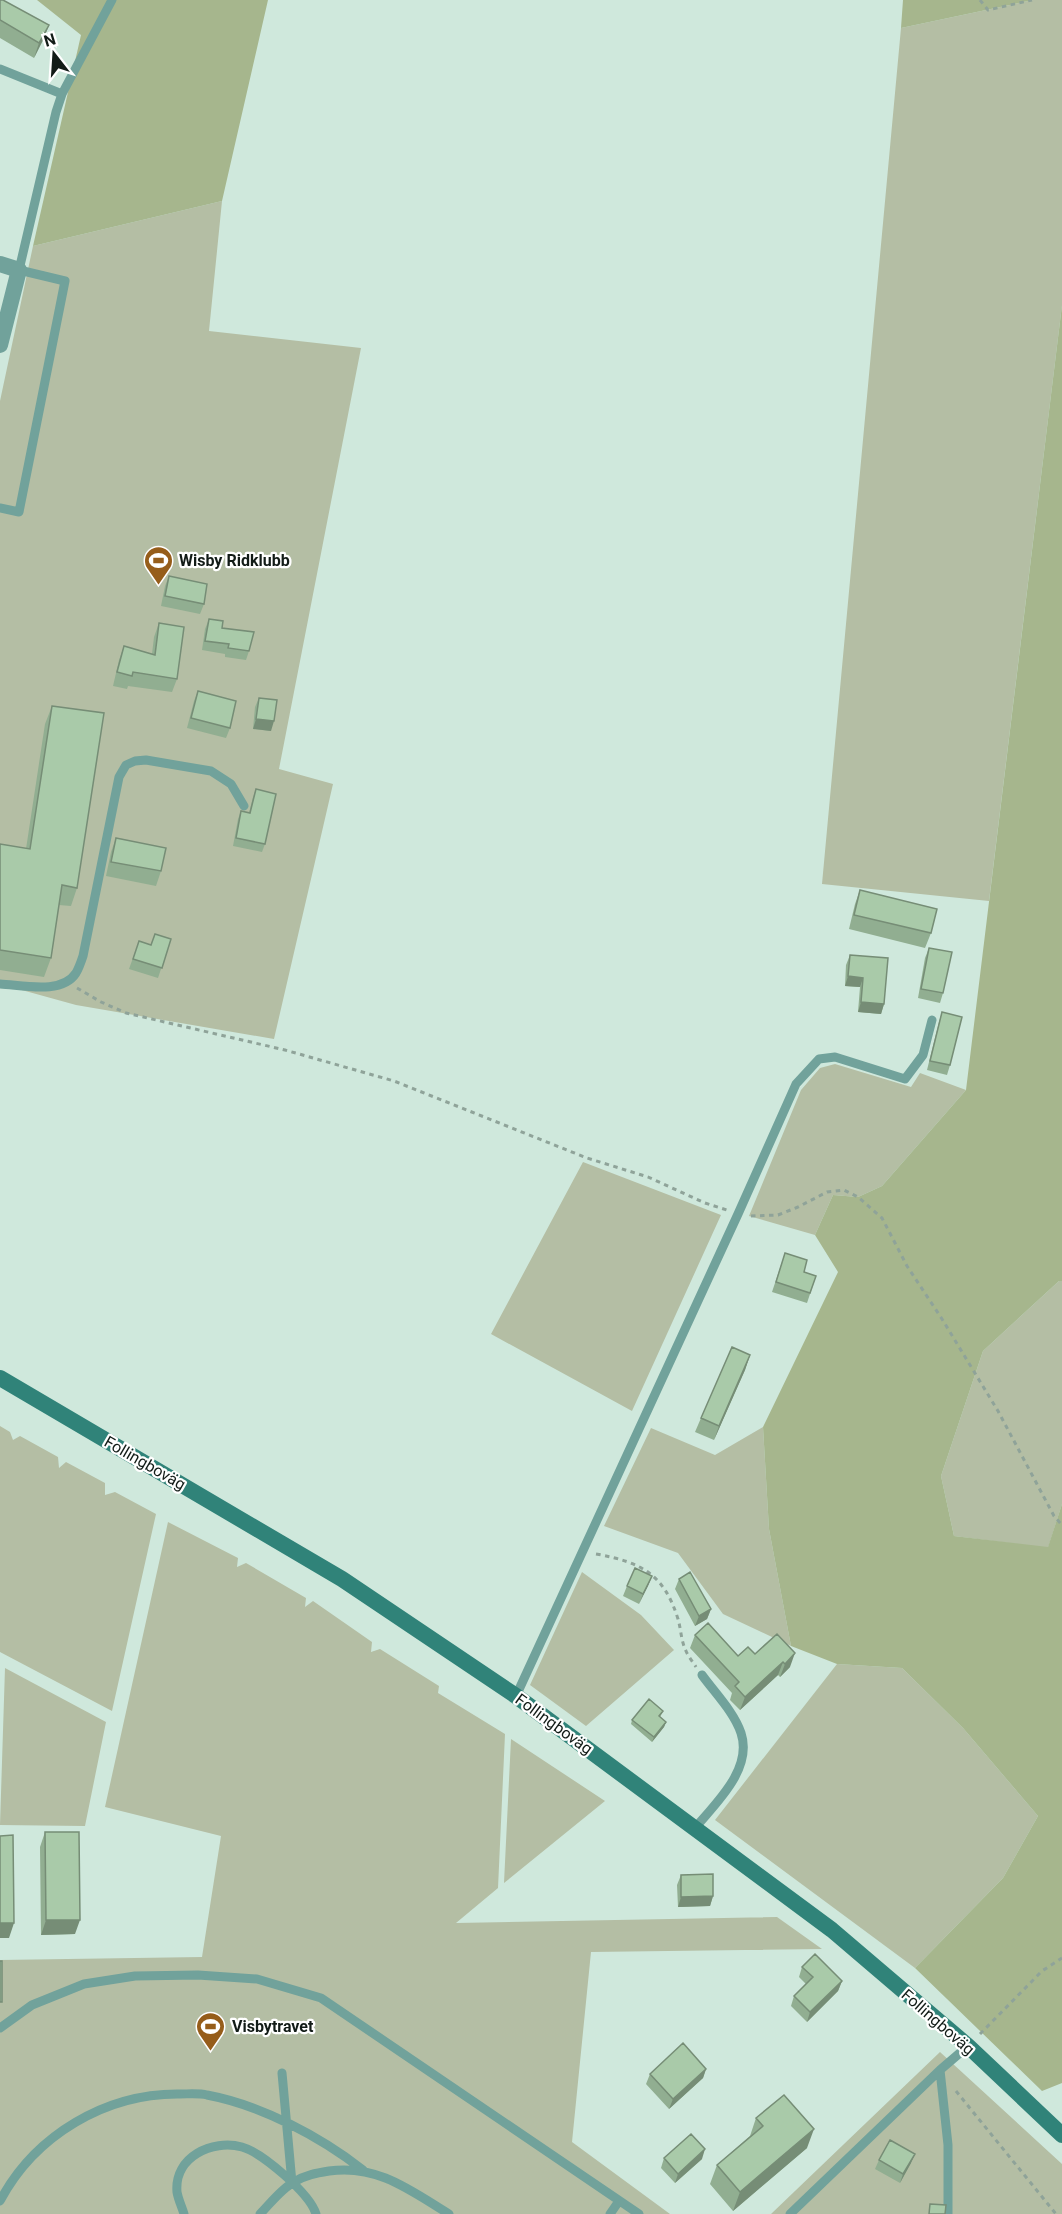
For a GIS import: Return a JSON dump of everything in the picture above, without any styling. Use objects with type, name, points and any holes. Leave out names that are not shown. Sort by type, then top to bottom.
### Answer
[{"type":"main road","name":"Follingboväg","points":[[0,1378],[342,1579],[516,1696],[832,1930],[968,2046],[1062,2135]]},
{"type":"street","points":[[0,264],[19,270],[0,345]]},
{"type":"lane","points":[[0,508],[19,512],[65,281],[19,270],[56,112],[112,0]]},
{"type":"lane","points":[[0,69],[63,94]]},
{"type":"lane","points":[[0,984],[56,987],[67,982],[77,972],[83,956],[119,777],[126,765],[146,760],[211,771],[231,784],[244,806]]},
{"type":"lane","points":[[516,1696],[796,1084],[819,1059],[835,1058],[905,1079],[924,1054],[932,1020]]},
{"type":"lane","points":[[695,1828],[726,1790],[742,1762],[744,1749],[741,1732],[702,1675]]},
{"type":"lane","points":[[0,2028],[32,2005],[84,1984],[135,1976],[198,1975],[257,1979],[321,1998],[639,2214]]},
{"type":"lane","points":[[790,2214],[968,2046]]},
{"type":"lane","points":[[940,2070],[948,2145],[948,2214]]},
{"type":"lane","points":[[282,2073],[292,2182]]},
{"type":"lane","points":[[0,2201],[30,2159],[56,2135],[90,2113],[120,2102],[162,2094],[205,2094],[243,2104],[336,2149],[363,2170]]},
{"type":"lane","points":[[184,2214],[177,2192],[179,2175],[189,2159],[205,2149],[225,2145],[244,2147],[264,2159],[292,2182],[314,2207],[316,2214]]},
{"type":"lane","points":[[260,2214],[292,2182],[311,2174],[337,2170],[363,2170],[397,2181],[449,2214]]},
{"type":"lane","points":[[610,2214],[619,2201]]},
{"type":"path","points":[[980,0],[988,9],[1032,0]]},
{"type":"path","points":[[67,982],[101,1002],[126,1013],[285,1050],[394,1081],[587,1158],[648,1177],[705,1203],[738,1214],[778,1215],[827,1192],[843,1190],[858,1197],[882,1218],[907,1266],[998,1411],[1054,1516],[1062,1525]]},
{"type":"path","points":[[582,1552],[621,1559],[644,1569],[664,1586],[678,1618],[686,1651],[702,1675]]},
{"type":"path","points":[[968,2046],[1042,1971],[1062,1958]]},
{"type":"path","points":[[940,2070],[975,2117],[1056,2214]]},
{"type":"green space","points":[[37,0],[268,0],[222,201],[33,246],[81,35]]},
{"type":"green space","points":[[903,0],[1033,0],[901,28]]},
{"type":"green space","points":[[1033,0],[1062,0],[1062,305],[989,901],[822,884],[901,28]]},
{"type":"green space","name":"Wisby Ridklubb","points":[[222,201],[209,331],[361,348],[279,769],[333,784],[274,1039],[76,1005],[0,984],[0,401],[33,246]]},
{"type":"green space","points":[[1062,305],[1062,1281],[1059,1281],[983,1351],[941,1476],[954,1536],[1048,1547],[1062,1504],[1062,2083],[1042,2091],[915,1968],[1003,1878],[1038,1816],[963,1728],[902,1668],[837,1664],[791,1646],[769,1529],[763,1427],[838,1272],[815,1235],[833,1195],[858,1197],[882,1186],[966,1090]]},
{"type":"green space","points":[[835,1064],[911,1087],[920,1073],[966,1090],[882,1186],[858,1197],[833,1195],[815,1235],[749,1216],[801,1090],[820,1068]]},
{"type":"green space","points":[[583,1162],[721,1215],[632,1411],[491,1334]]},
{"type":"green space","points":[[1059,1281],[1062,1281],[1062,1504],[1048,1548],[954,1536],[941,1476],[983,1351]]},
{"type":"green space","points":[[0,1426],[10,1432],[13,1440],[20,1436],[58,1457],[59,1468],[66,1462],[105,1483],[105,1495],[115,1492],[156,1514],[112,1711],[0,1652]]},
{"type":"green space","points":[[763,1427],[769,1529],[791,1646],[723,1614],[678,1553],[604,1526],[651,1428],[715,1455]]},
{"type":"green space","points":[[168,1522],[238,1558],[237,1567],[246,1563],[306,1598],[305,1607],[313,1601],[372,1642],[371,1652],[380,1649],[439,1686],[438,1693],[505,1734],[498,1888],[456,1923],[777,1917],[822,1949],[591,1952],[572,2142],[670,2214],[0,2214],[0,1960],[202,1957],[221,1836],[105,1807]]},
{"type":"green space","points":[[582,1572],[641,1615],[674,1650],[586,1726],[530,1685]]},
{"type":"green space","points":[[837,1664],[902,1668],[963,1728],[1038,1816],[1003,1878],[915,1968],[715,1820]]},
{"type":"green space","points":[[5,1668],[106,1722],[85,1826],[0,1825]]},
{"type":"green space","points":[[511,1739],[605,1801],[504,1883]]},
{"type":"green space","points":[[940,2052],[1062,2164],[1062,2214],[771,2214]]},
{"type":"building","points":[[0,0],[49,25],[39,43],[0,20]]},
{"type":"building","points":[[169,576],[207,584],[204,604],[165,596]]},
{"type":"building","points":[[209,619],[223,621],[222,628],[254,632],[249,651],[228,648],[229,644],[205,641]]},
{"type":"building","points":[[159,623],[184,627],[177,679],[133,672],[132,676],[117,672],[124,646],[155,655]]},
{"type":"building","points":[[198,691],[236,701],[230,728],[191,718]]},
{"type":"building","points":[[259,698],[277,700],[274,721],[256,719]]},
{"type":"building","points":[[52,706],[104,713],[77,888],[62,885],[51,958],[0,950],[0,844],[30,849]]},
{"type":"building","points":[[256,789],[276,794],[265,844],[236,838],[241,811],[250,813]]},
{"type":"building","points":[[116,838],[166,848],[161,871],[111,862]]},
{"type":"building","points":[[860,890],[937,909],[931,933],[854,915]]},
{"type":"building","points":[[155,934],[171,939],[162,968],[133,959],[139,941],[151,945]]},
{"type":"building","points":[[929,948],[952,952],[943,993],[921,989]]},
{"type":"building","points":[[850,955],[888,958],[884,1004],[861,1002],[863,978],[848,976]]},
{"type":"building","points":[[942,1012],[962,1017],[950,1065],[930,1061]]},
{"type":"building","points":[[785,1253],[807,1260],[804,1272],[816,1276],[810,1293],[776,1282]]},
{"type":"building","points":[[732,1347],[750,1355],[719,1426],[701,1418]]},
{"type":"building","points":[[635,1568],[652,1576],[643,1594],[627,1586]]},
{"type":"building","points":[[690,1572],[711,1609],[699,1616],[679,1579]]},
{"type":"building","points":[[708,1623],[738,1656],[748,1647],[755,1654],[777,1634],[795,1653],[745,1697],[735,1686],[739,1682],[695,1635]]},
{"type":"building","points":[[649,1699],[663,1711],[659,1716],[666,1722],[654,1737],[632,1720]]},
{"type":"building","points":[[45,1832],[79,1832],[80,1920],[46,1920]]},
{"type":"building","points":[[13,1835],[14,1923],[0,1923],[0,1836]]},
{"type":"building","points":[[713,1874],[713,1896],[681,1897],[681,1875]]},
{"type":"building","points":[[815,1954],[842,1981],[810,2012],[794,1996],[813,1977],[802,1967]]},
{"type":"building","points":[[0,1961],[2,1961],[2,2002],[0,2002]]},
{"type":"building","points":[[683,2043],[706,2069],[673,2099],[650,2074]]},
{"type":"building","points":[[784,2095],[814,2129],[740,2192],[717,2165],[763,2126],[756,2118]]},
{"type":"building","points":[[691,2134],[705,2149],[678,2174],[664,2158]]},
{"type":"building","points":[[890,2140],[915,2154],[903,2174],[879,2160]]},
{"type":"building","points":[[930,2204],[946,2205],[945,2214],[929,2214]]},
{"type":"place","name":"Wisby Ridklubb","points":[[158,586]]},
{"type":"place","name":"Visbytravet","points":[[211,2052]]}]
